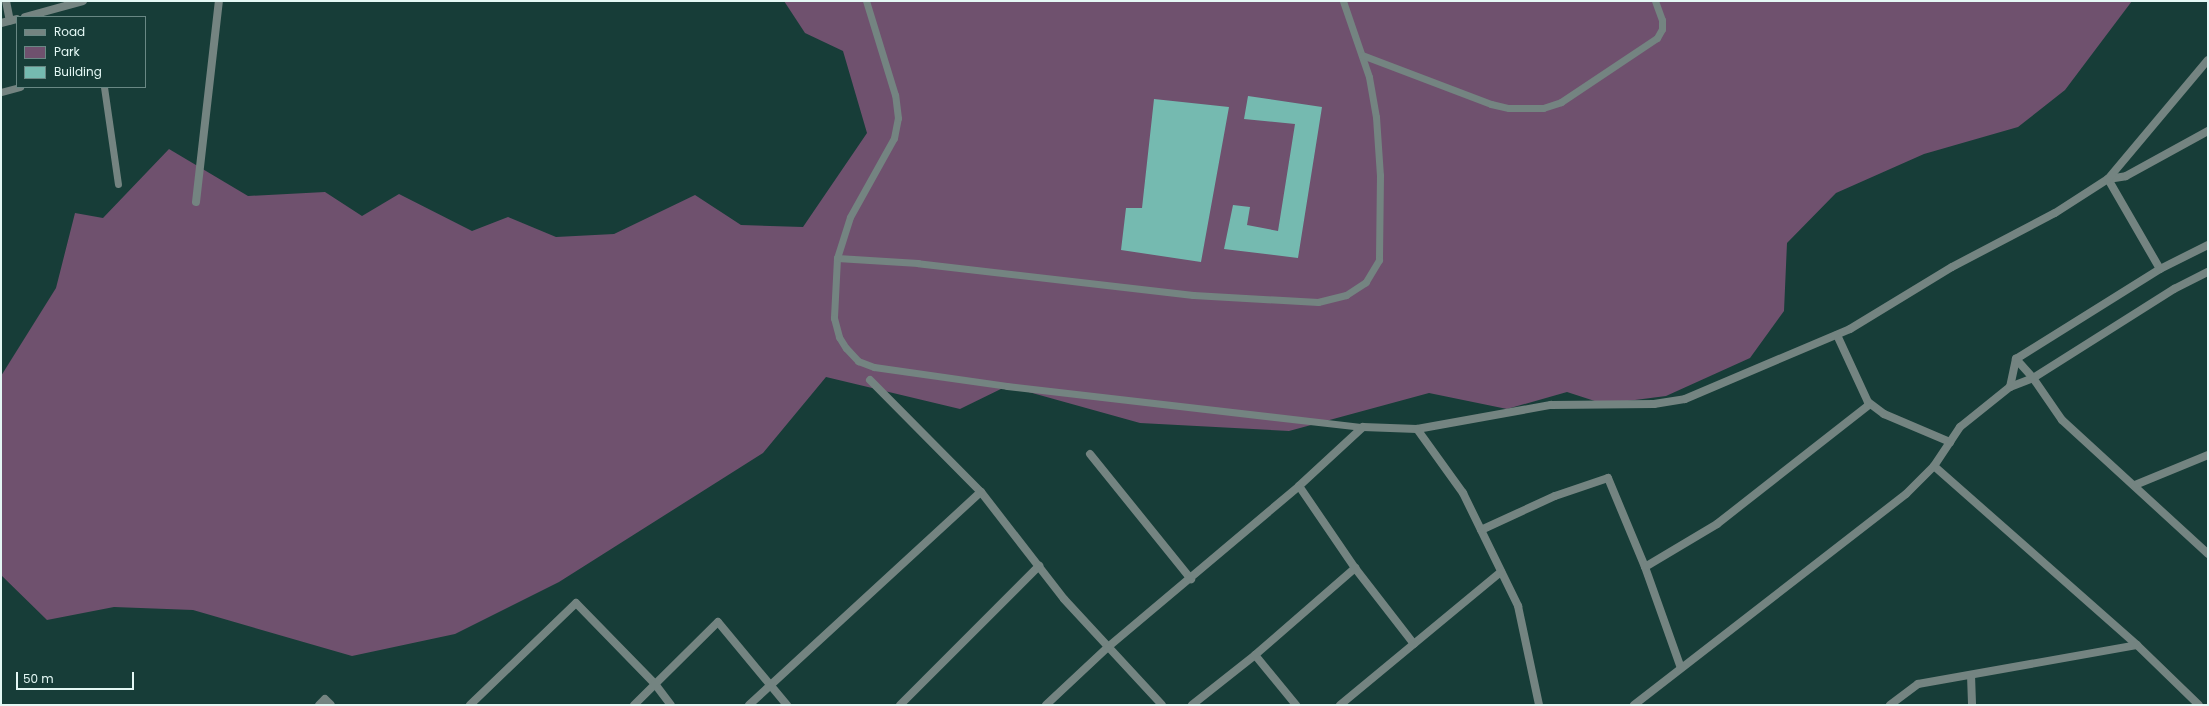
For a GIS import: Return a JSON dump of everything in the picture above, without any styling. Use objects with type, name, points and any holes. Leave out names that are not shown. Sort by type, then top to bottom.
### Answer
[{"type":"street","points":[[1,23],[13,20],[6,1]]},
{"type":"street","points":[[29,16],[83,1]]},
{"type":"street","points":[[196,202],[219,1]]},
{"type":"street","points":[[1046,705],[1108,647],[1191,579],[1299,486],[1363,427],[1417,429],[1551,405],[1654,404],[1679,400],[1837,334],[1952,267],[2055,213],[2108,179],[2208,60]]},
{"type":"street","points":[[2108,179],[2126,176],[2208,130]]},
{"type":"street","points":[[2108,179],[2160,269]]},
{"type":"street","points":[[2010,387],[2016,359],[2160,269],[2208,244]]},
{"type":"street","points":[[1634,705],[1906,494],[1934,466],[1950,442],[1970,418],[2010,387],[2033,378],[2174,289],[2208,272]]},
{"type":"street","points":[[1837,334],[1862,394],[1870,404],[1884,414],[1950,442]]},
{"type":"street","points":[[2016,359],[2033,378],[2062,420],[2135,485],[2208,554]]},
{"type":"street","points":[[870,380],[981,492],[1064,599],[1162,705]]},
{"type":"street","points":[[1645,567],[1717,524],[1870,404]]},
{"type":"street","points":[[1417,429],[1463,493],[1518,606],[1539,705]]},
{"type":"street","points":[[1090,454],[1191,579]]},
{"type":"street","points":[[2135,485],[2208,455]]},
{"type":"street","points":[[1934,466],[2137,645],[2199,705]]},
{"type":"street","points":[[1481,530],[1555,496],[1608,478],[1645,567],[1681,668]]},
{"type":"street","points":[[1299,486],[1355,568],[1414,644]]},
{"type":"street","points":[[749,705],[981,492]]},
{"type":"street","points":[[900,705],[1039,566]]},
{"type":"street","points":[[1192,705],[1255,655],[1355,568]]},
{"type":"street","points":[[1340,705],[1501,572]]},
{"type":"street","points":[[470,705],[576,603],[655,684],[671,705]]},
{"type":"street","points":[[634,705],[718,622],[787,705]]},
{"type":"street","points":[[1890,705],[1918,684],[2137,645]]},
{"type":"street","points":[[1255,655],[1296,705]]},
{"type":"street","points":[[1971,675],[1972,705]]},
{"type":"street","points":[[319,705],[325,699],[330,705]]},
{"type":"lane","points":[[866,1],[896,95],[898,118],[894,138],[850,217],[837,258],[834,318],[839,337],[858,361],[874,367],[1007,386],[1363,427]]},
{"type":"lane","points":[[837,258],[918,263],[1193,295],[1318,302],[1346,296],[1366,282],[1380,260],[1380,175],[1376,117],[1369,77],[1343,1]]},
{"type":"lane","points":[[1362,55],[1491,104],[1509,108],[1543,108],[1560,102],[1657,38],[1662,29],[1662,20],[1654,1]]},
{"type":"lane","points":[[1,92],[16,88]]},
{"type":"lane","points":[[104,88],[118,184]]},
{"type":"green space","points":[[784,1],[2132,1],[2065,90],[2018,127],[1924,154],[1836,193],[1787,243],[1784,311],[1750,358],[1666,396],[1604,404],[1567,392],[1507,409],[1429,393],[1289,431],[1140,423],[1007,386],[960,409],[826,377],[763,453],[559,582],[455,634],[352,656],[193,610],[114,607],[47,620],[1,575],[1,376],[56,288],[75,213],[103,218],[169,149],[248,196],[325,192],[362,216],[399,194],[472,231],[508,217],[556,237],[614,234],[695,195],[741,225],[803,227],[867,133],[843,51],[805,33]]},
{"type":"building","points":[[1248,96],[1322,107],[1298,258],[1224,249],[1233,205],[1250,207],[1247,225],[1278,231],[1295,124],[1244,119]]},
{"type":"building","points":[[1154,99],[1229,107],[1201,262],[1121,250],[1126,208],[1142,208]]}]
